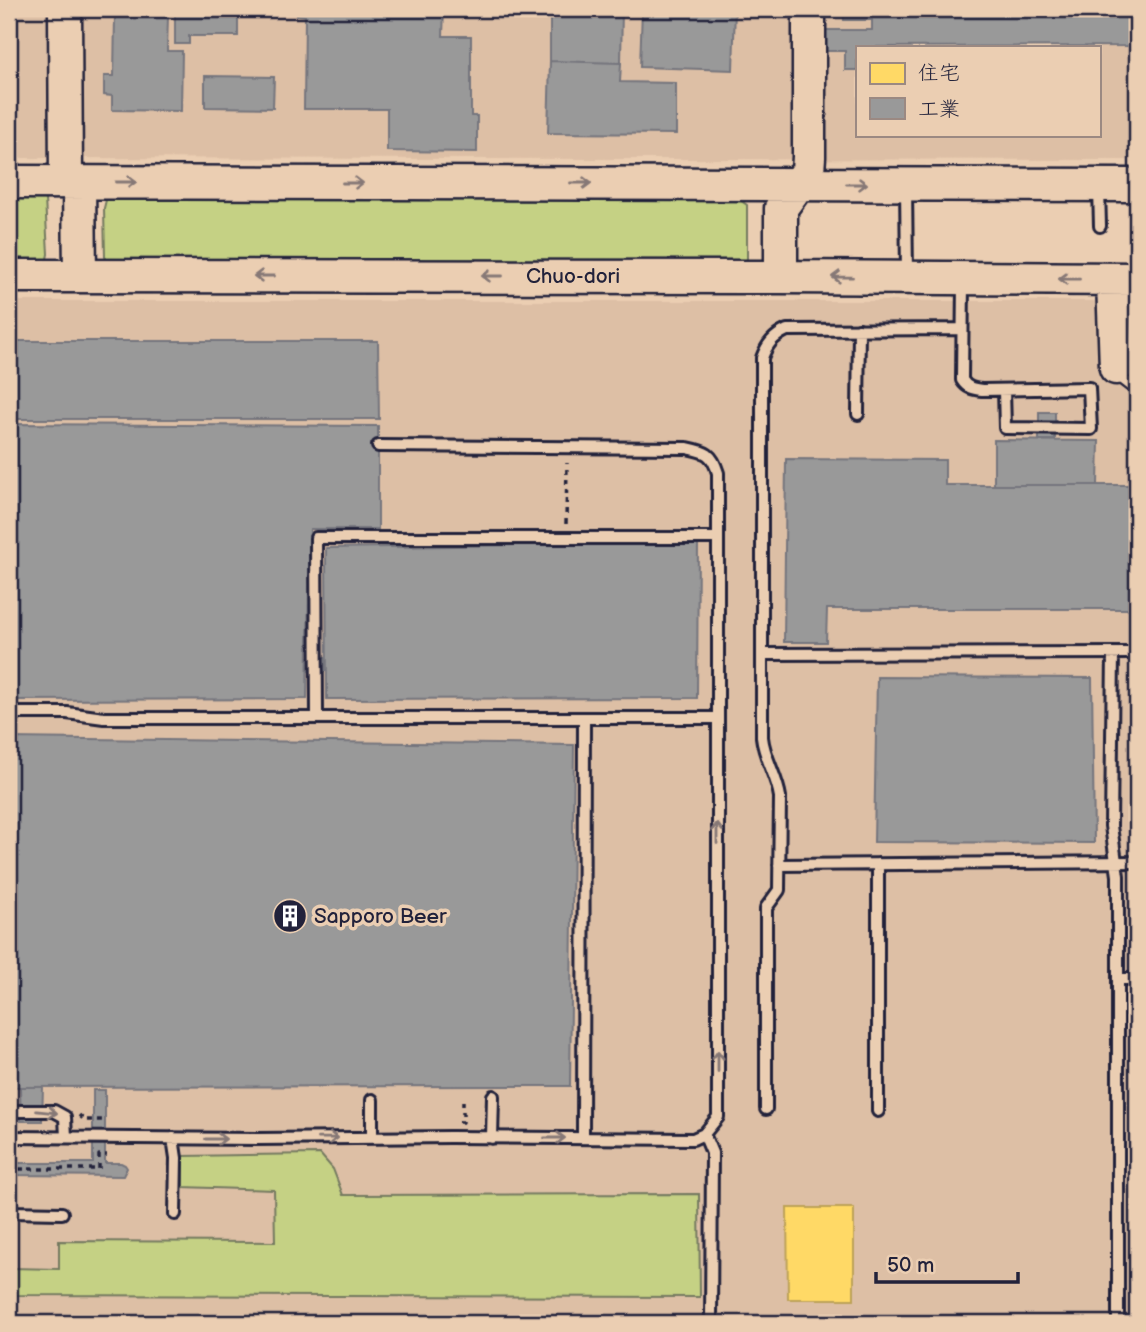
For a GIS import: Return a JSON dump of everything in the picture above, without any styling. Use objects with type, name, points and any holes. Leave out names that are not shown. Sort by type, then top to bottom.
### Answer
[{"type":"street","points":[[65,9],[72,182],[80,276]]},
{"type":"street","points":[[780,277],[780,208],[808,171],[809,9]]},
{"type":"street","points":[[9,182],[1137,185]]},
{"type":"street","name":"Chuo-dori","points":[[9,276],[1125,280]]},
{"type":"street","points":[[1125,280],[1127,379]]},
{"type":"lane","points":[[906,184],[907,278]]},
{"type":"lane","points":[[1099,185],[1100,226]]},
{"type":"lane","points":[[963,278],[962,380],[965,385],[982,390],[1089,388],[1091,429],[1005,428],[1004,390]]},
{"type":"lane","points":[[858,414],[859,329]]},
{"type":"lane","points":[[766,1109],[766,908],[779,890],[780,797],[763,748],[762,737],[762,358],[766,345],[787,330],[962,329]]},
{"type":"lane","points":[[9,1137],[693,1139],[704,1134],[718,1117],[718,473],[715,462],[705,452],[687,449],[378,446]]},
{"type":"lane","points":[[317,717],[316,538],[718,538]]},
{"type":"lane","points":[[1114,653],[1111,826],[1117,862],[1118,1323]]},
{"type":"lane","points":[[763,654],[1137,653]]},
{"type":"lane","points":[[9,713],[67,713],[104,718],[718,718]]},
{"type":"lane","points":[[583,1138],[584,718]]},
{"type":"lane","points":[[779,865],[1137,862]]},
{"type":"lane","points":[[878,864],[878,1111]]},
{"type":"lane","points":[[1118,979],[1137,979]]},
{"type":"lane","points":[[492,1138],[493,1096]]},
{"type":"lane","points":[[372,1100],[372,1138]]},
{"type":"lane","points":[[9,1111],[54,1111],[65,1117],[66,1137]]},
{"type":"lane","points":[[704,1134],[712,1153],[711,1323]]},
{"type":"lane","points":[[173,1138],[176,1158],[175,1214]]},
{"type":"lane","points":[[9,1212],[62,1213]]},
{"type":"path","points":[[566,538],[567,463]]},
{"type":"path","points":[[450,1121],[463,1122],[463,1097]]},
{"type":"path","points":[[9,1169],[99,1169],[99,1155],[107,1155]]},
{"type":"shaded area","points":[[9,9],[1137,9],[1137,160],[9,158]]},
{"type":"shaded area","points":[[9,301],[1137,301],[1137,1323],[9,1323]]},
{"type":"green space","points":[[9,195],[43,196],[45,199],[48,254],[43,262],[9,263]]},
{"type":"green space","points":[[112,196],[738,199],[747,205],[747,259],[742,263],[110,263],[105,257],[104,208],[106,200]]},
{"type":"green space","points":[[320,1154],[333,1169],[343,1195],[699,1194],[700,1297],[9,1295],[9,1268],[59,1269],[59,1241],[275,1242],[274,1190],[183,1187],[183,1156]]},
{"type":"building: 住宅","points":[[787,1208],[854,1208],[854,1299],[788,1299]]},
{"type":"building: 工業","points":[[175,9],[238,9],[238,36],[189,36],[189,44],[175,44]]},
{"type":"building: 工業","points":[[297,9],[444,9],[443,36],[471,36],[471,116],[477,116],[477,152],[387,151],[387,109],[304,109],[305,16],[297,15]]},
{"type":"building: 工業","points":[[550,9],[622,9],[621,63],[550,61]]},
{"type":"building: 工業","points":[[642,9],[735,9],[733,70],[640,67]]},
{"type":"building: 工業","points":[[843,9],[1137,9],[1137,46],[856,46],[856,70],[845,70],[845,51],[825,51],[825,30],[872,30],[872,20],[844,20]]},
{"type":"building: 工業","points":[[115,15],[168,16],[167,51],[182,51],[181,111],[112,110],[112,96],[104,95],[104,76],[114,76]]},
{"type":"building: 工業","points":[[550,61],[621,63],[620,82],[676,83],[676,134],[548,133]]},
{"type":"building: 工業","points":[[205,76],[274,77],[273,108],[205,107]]},
{"type":"building: 工業","points":[[9,341],[378,341],[379,419],[9,419]]},
{"type":"building: 工業","points":[[1039,412],[1055,412],[1055,440],[1039,440]]},
{"type":"building: 工業","points":[[9,424],[378,426],[378,529],[310,529],[307,699],[9,700]]},
{"type":"building: 工業","points":[[994,440],[1099,441],[1098,485],[994,485]]},
{"type":"building: 工業","points":[[786,459],[945,460],[945,485],[1137,485],[1137,609],[827,609],[826,642],[784,642]]},
{"type":"building: 工業","points":[[698,542],[697,698],[327,699],[326,548]]},
{"type":"building: 工業","points":[[308,657],[326,657],[326,671],[308,671]]},
{"type":"building: 工業","points":[[877,677],[1092,678],[1094,843],[874,842]]},
{"type":"building: 工業","name":"Sapporo Beer","points":[[9,738],[574,745],[570,1086],[9,1087]]},
{"type":"building: 工業","points":[[1137,1007],[1137,1323],[1135,1323]]},
{"type":"building: 工業","points":[[20,1087],[43,1087],[42,1121],[21,1121]]},
{"type":"building: 工業","points":[[93,1090],[105,1090],[105,1163],[125,1165],[127,1168],[123,1176],[9,1175],[9,1163],[93,1163]]},
{"type":"place","name":"Sapporo Beer","points":[[290,916]]}]
